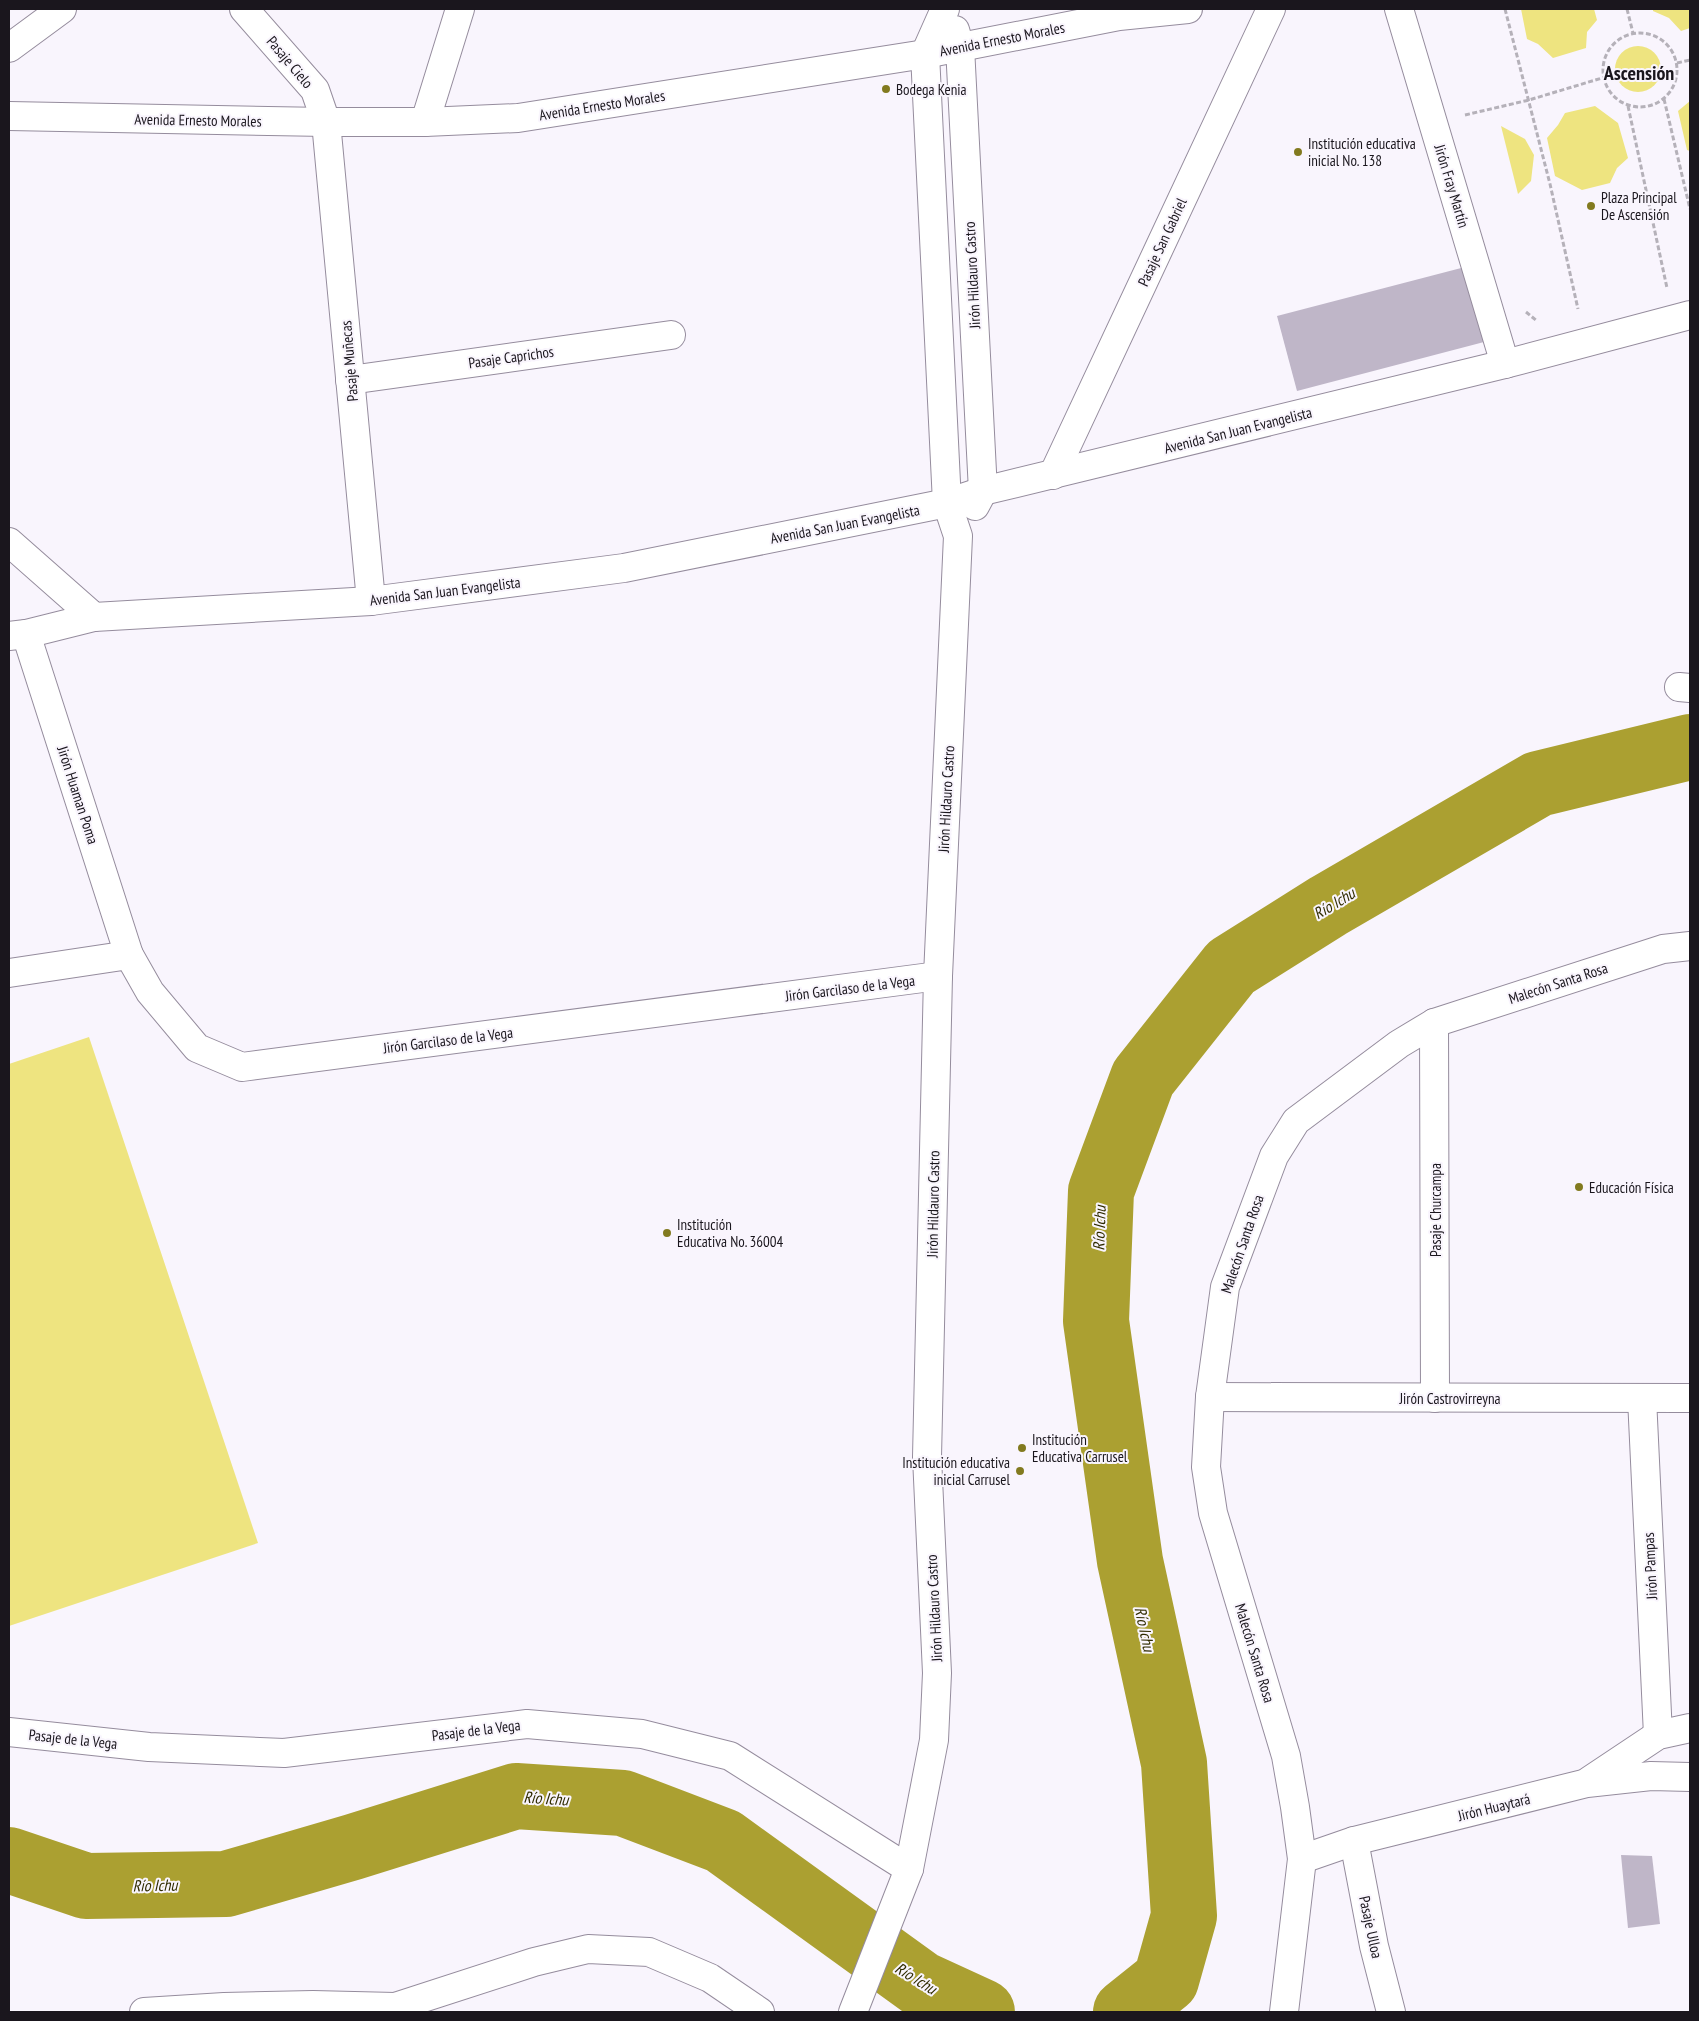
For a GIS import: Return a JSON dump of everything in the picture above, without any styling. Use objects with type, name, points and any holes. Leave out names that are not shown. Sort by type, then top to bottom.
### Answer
[{"type":"street","points":[[9,48],[62,9]]},
{"type":"street","name":"Pasaje Cielo","points":[[244,9],[315,90],[326,122]]},
{"type":"street","points":[[425,122],[460,9]]},
{"type":"street","name":"Jirón Hildauro Castro","points":[[946,9],[960,47],[983,492],[958,536]]},
{"type":"street","name":"Jirón Hildauro Castro","points":[[853,2012],[909,1869],[934,1740],[937,1673],[927,1457],[938,976],[958,536],[947,503],[925,54],[946,9]]},
{"type":"street","name":"Avenida Ernesto Morales","points":[[9,116],[326,122],[425,122],[518,118],[925,54],[1117,12],[1188,9]]},
{"type":"street","name":"Pasaje San Gabriel","points":[[1053,475],[1271,9]]},
{"type":"street","name":"Jirón Fray Martín","points":[[1400,9],[1505,364]]},
{"type":"street","name":"Pasaje Muñecas","points":[[326,122],[371,601]]},
{"type":"street","name":"Avenida San Juan Evangelista","points":[[17,635],[94,617],[371,601],[624,568],[947,503],[983,492],[1505,364],[1690,315]]},
{"type":"street","name":"Pasaje Caprichos","points":[[350,380],[671,334]]},
{"type":"street","points":[[9,542],[94,617]]},
{"type":"street","name":"Jirón Huaman Poma","points":[[17,635],[129,955]]},
{"type":"street","name":"Malecón Santa Rosa","points":[[1284,2012],[1302,1859],[1286,1756],[1213,1513],[1206,1467],[1210,1397],[1225,1287],[1274,1156],[1296,1121],[1399,1044],[1434,1023],[1663,949],[1690,946]]},
{"type":"street","points":[[9,973],[129,955]]},
{"type":"street","name":"Jirón Garcilaso de la Vega","points":[[129,955],[150,992],[197,1048],[242,1067],[938,976]]},
{"type":"street","name":"Pasaje Churcampa","points":[[1434,1023],[1436,1398]]},
{"type":"street","name":"Jirón Castrovirreyna","points":[[1210,1397],[1690,1398]]},
{"type":"street","name":"Jirón Pampas","points":[[1642,1398],[1658,1735]]},
{"type":"street","name":"Pasaje de la Vega","points":[[9,1732],[149,1747],[284,1753],[527,1724],[642,1734],[730,1756],[909,1869]]},
{"type":"street","points":[[1587,1783],[1658,1735],[1690,1728]]},
{"type":"street","name":"Jirón Huaytará","points":[[1302,1859],[1354,1841],[1587,1783],[1651,1776],[1690,1777]]},
{"type":"street","name":"Pasaje Ulloa","points":[[1354,1841],[1374,1946],[1391,2012]]},
{"type":"street","points":[[144,2012],[254,2006],[394,2007],[534,1962],[588,1950],[649,1952],[710,1978],[760,2012]]},
{"type":"path","points":[[1506,9],[1579,313]]},
{"type":"path","points":[[1626,9],[1633,33]]},
{"type":"path","points":[[1633,33],[1652,34],[1669,45],[1677,63],[1675,83],[1664,99],[1647,107],[1628,106],[1611,95],[1602,78],[1604,58],[1615,42],[1633,33]]},
{"type":"path","points":[[1677,63],[1690,60]]},
{"type":"path","points":[[1463,115],[1529,100],[1602,78]]},
{"type":"path","points":[[1664,99],[1690,209]]},
{"type":"path","points":[[1628,106],[1667,291]]},
{"type":"shaded area","points":[[1521,9],[1594,9],[1597,20],[1587,32],[1586,48],[1553,58],[1538,44],[1527,39]]},
{"type":"shaded area","points":[[1653,9],[1690,9],[1690,28],[1681,31],[1669,18],[1653,11]]},
{"type":"shaded area","points":[[1633,46],[1643,46],[1657,56],[1661,69],[1657,82],[1651,88],[1643,92],[1633,92],[1619,82],[1615,74],[1615,64],[1625,50]]},
{"type":"shaded area","points":[[1690,101],[1690,151],[1687,150],[1678,111]]},
{"type":"shaded area","points":[[1595,106],[1618,123],[1628,158],[1617,168],[1610,183],[1582,190],[1555,176],[1547,138],[1565,113]]},
{"type":"shaded area","points":[[1501,126],[1525,139],[1534,155],[1531,181],[1518,194]]},
{"type":"shaded area","points":[[89,1037],[258,1543],[9,1626],[9,1064]]},
{"type":"building","points":[[1465,267],[1484,342],[1297,391],[1277,316]]},
{"type":"building","points":[[1621,1855],[1652,1856],[1660,1924],[1628,1928]]},
{"type":"waterway","name":"Río Ichu","points":[[1126,2012],[1166,1980],[1184,1916],[1174,1763],[1130,1561],[1096,1321],[1101,1191],[1143,1078],[1231,967],[1328,906],[1538,784],[1690,747]]},
{"type":"waterway","name":"Río Ichu","points":[[9,1860],[86,1886],[226,1884],[516,1796],[623,1803],[723,1841],[921,1984],[982,2012]]},
{"type":"place","name":"Bodega Kenia","points":[[886,89]]},
{"type":"place","name":"Institución educativa inicial No. 138","points":[[1298,152]]},
{"type":"place","name":"Plaza Principal De Ascensión","points":[[1591,206]]},
{"type":"place","name":"Educación Física","points":[[1579,1187]]},
{"type":"place","name":"Institución Educativa No. 36004","points":[[667,1233]]},
{"type":"place","name":"Institución Educativa Carrusel","points":[[1022,1448]]},
{"type":"place","name":"Institución educativa inicial Carrusel","points":[[1020,1471]]},
{"type":"district","name":"Ascensión","points":[[1639,73]]}]
